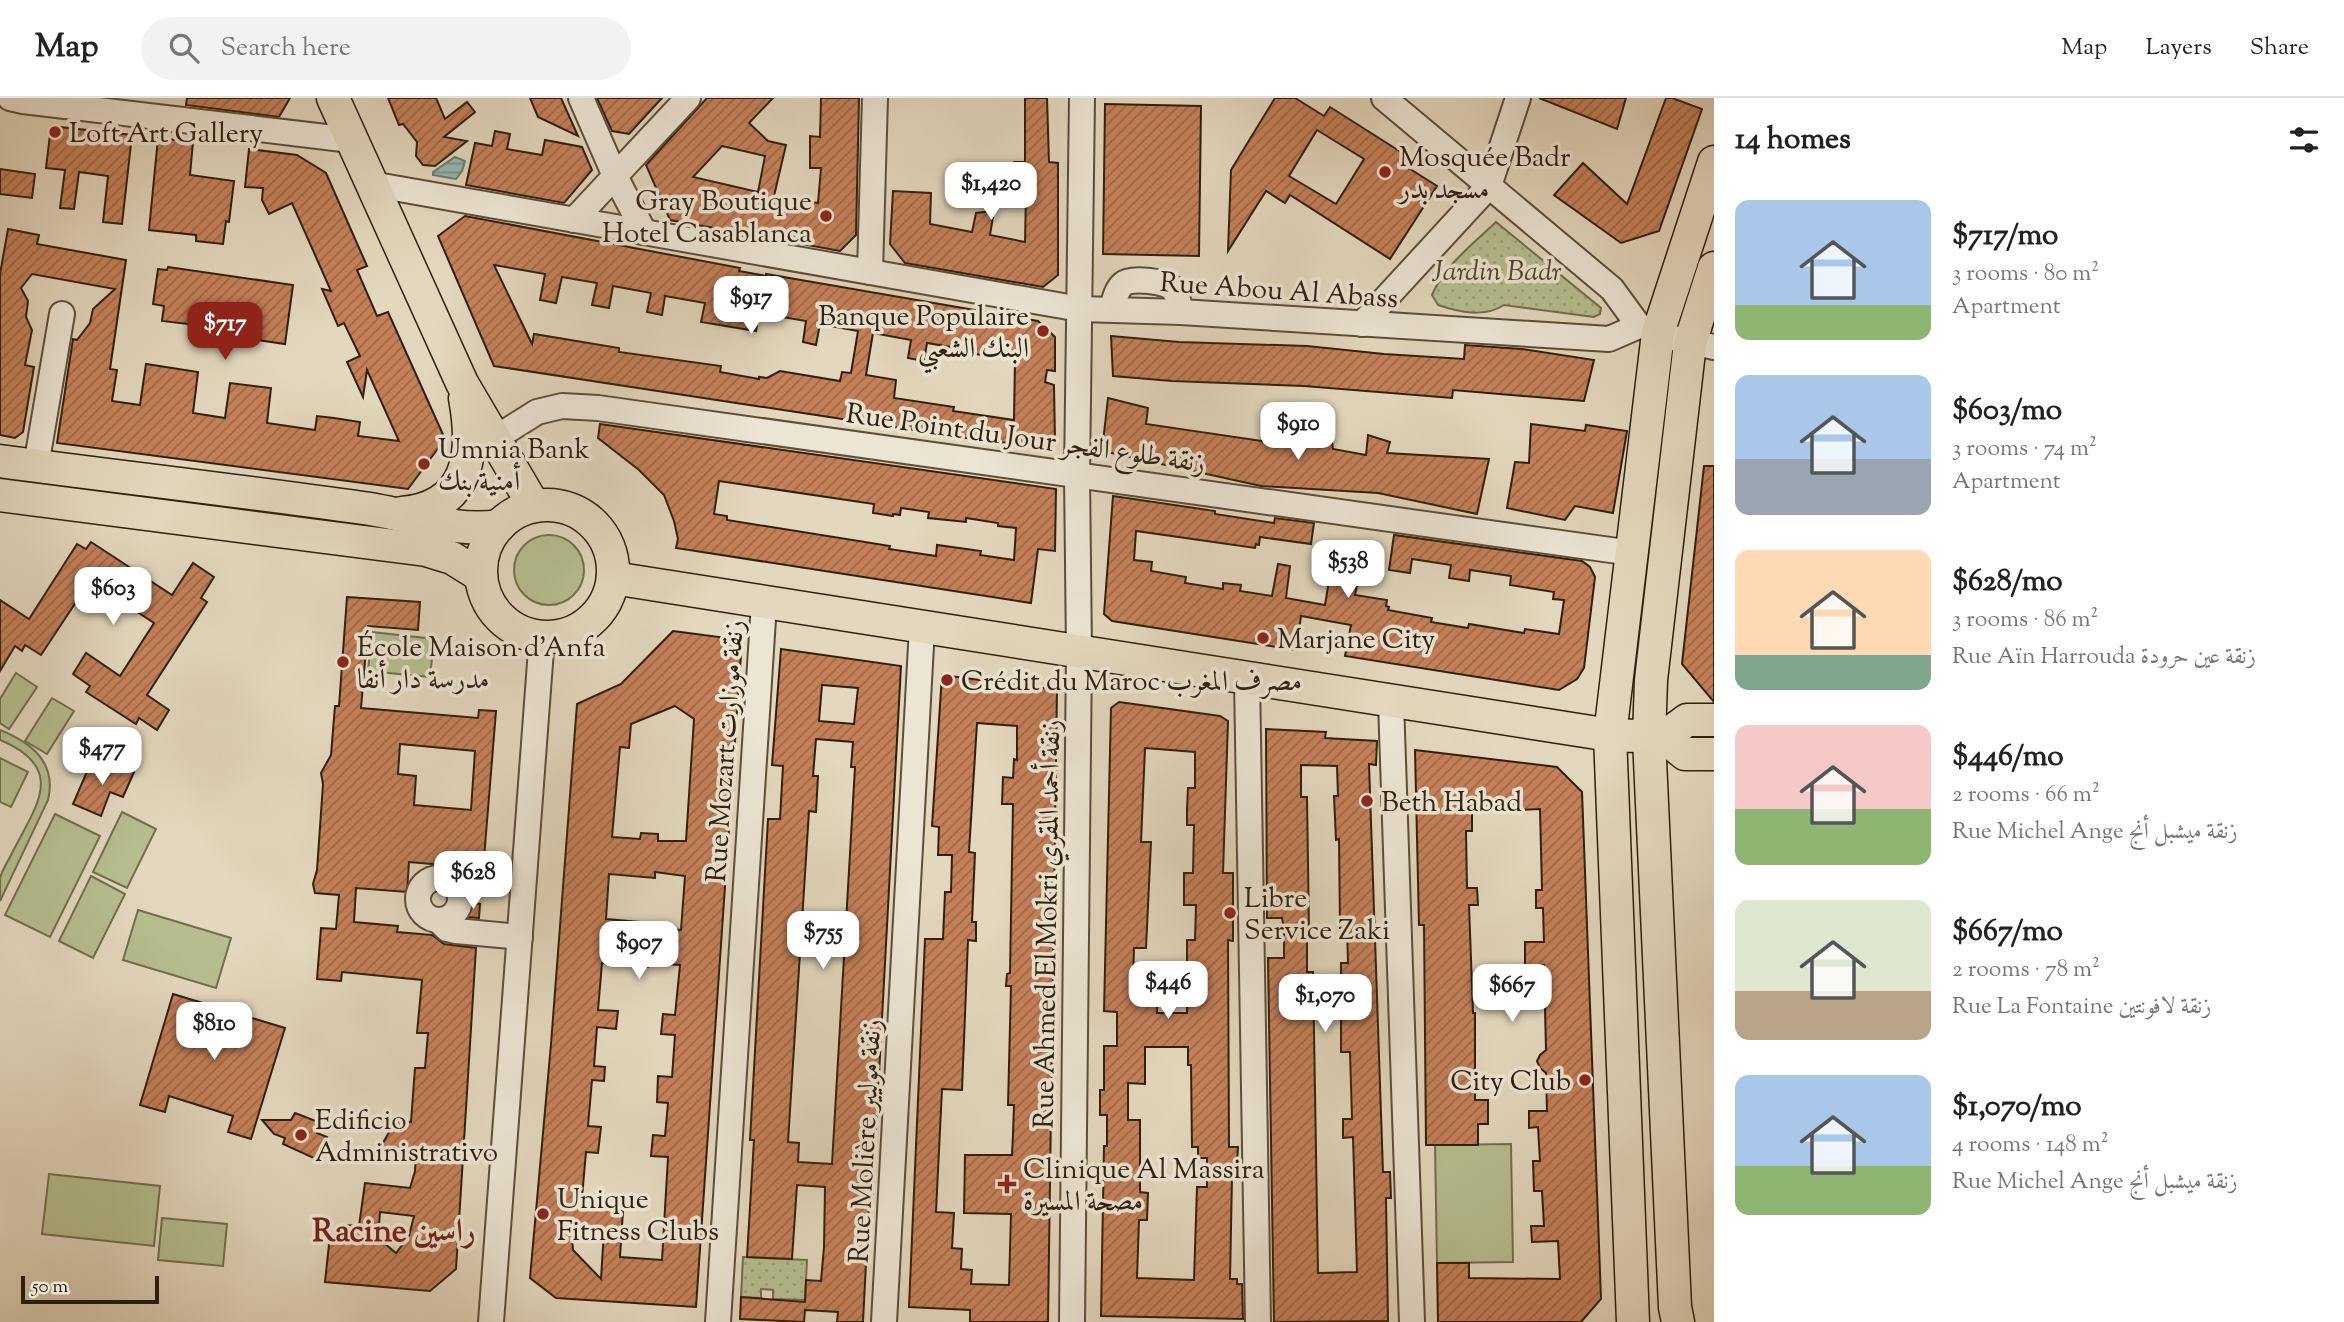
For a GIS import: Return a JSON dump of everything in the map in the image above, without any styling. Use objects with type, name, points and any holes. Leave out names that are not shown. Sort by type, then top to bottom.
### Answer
[{"type":"main road","points":[[333,98],[462,383],[534,506]]},
{"type":"main road","points":[[1678,1322],[1638,737],[1632,553],[1648,330],[1714,162]]},
{"type":"main road","points":[[1633,1322],[1638,737],[1651,680],[1714,268]]},
{"type":"main road","points":[[399,514],[421,510],[442,501],[460,480],[469,454],[468,422],[462,383]]},
{"type":"main road","points":[[0,461],[399,514],[456,527],[499,526]]},
{"type":"main road","points":[[0,495],[426,550],[452,558],[481,576]]},
{"type":"main road","points":[[534,506],[564,507],[590,521],[608,545],[614,568],[605,603],[587,623],[563,635],[542,636],[520,631],[501,617],[487,598],[481,576],[485,547],[499,526],[517,512],[534,506]]},
{"type":"main road","points":[[613,578],[1391,702],[1638,737],[1685,754],[1714,754]]},
{"type":"main road","points":[[1638,737],[1687,720],[1714,720]]},
{"type":"street","points":[[581,98],[615,176],[644,232]]},
{"type":"street","points":[[574,220],[688,98]]},
{"type":"street","points":[[870,272],[876,98]]},
{"type":"street","name":"Rue Ahmed El Mokri زنقة أحمد المقري","points":[[1072,1322],[1082,98]]},
{"type":"street","points":[[1384,98],[1612,289],[1648,330],[1702,345]]},
{"type":"street","points":[[1362,324],[1489,186],[1518,98]]},
{"type":"street","points":[[19,99],[351,140]]},
{"type":"street","name":"Rue Abou Al Abass","points":[[371,184],[1080,309],[1181,312],[1609,339],[1648,330]]},
{"type":"street","points":[[36,466],[62,314]]},
{"type":"street","name":"Rue Point du Jour زنقة طلوع الفجر","points":[[494,439],[537,412],[562,406],[598,408],[1632,553]]},
{"type":"street","name":"Rue Mozart زنقة موزارت","points":[[718,1322],[764,603]]},
{"type":"street","name":"Rue Molière زنقة موليير","points":[[884,1322],[922,627]]},
{"type":"street","points":[[491,1322],[542,636]]},
{"type":"street","points":[[1247,679],[1258,1322]]},
{"type":"street","points":[[1391,702],[1412,1322]]},
{"type":"street","points":[[438,920],[447,929],[456,931],[520,937]]},
{"type":"green space","name":"Jardin Badr","points":[[1496,222],[1601,308],[1600,314],[1594,317],[1504,305],[1480,313],[1438,305],[1432,295],[1437,284],[1460,256]]},
{"type":"green space","points":[[549,535],[574,545],[584,570],[574,595],[549,605],[524,595],[514,570],[524,545]]},
{"type":"green space","points":[[372,632],[434,639],[430,677],[368,671]]},
{"type":"green space","points":[[16,673],[37,687],[9,729],[0,723],[0,699]]},
{"type":"green space","points":[[52,698],[74,711],[47,754],[25,741]]},
{"type":"green space","points":[[0,730],[32,748],[45,765],[50,787],[48,800],[0,901],[0,879],[36,805],[40,776],[34,763],[21,751],[0,740]]},
{"type":"green space","points":[[0,758],[28,772],[11,807],[0,802]]},
{"type":"green space","points":[[122,812],[156,829],[127,888],[93,872]]},
{"type":"green space","points":[[55,814],[100,836],[50,937],[5,915]]},
{"type":"green space","points":[[91,876],[125,894],[93,958],[59,941]]},
{"type":"green space","points":[[138,910],[231,938],[216,988],[123,960]]},
{"type":"green space","points":[[1511,1144],[1513,1262],[1437,1263],[1435,1145]]},
{"type":"green space","points":[[49,1174],[160,1186],[154,1246],[42,1234]]},
{"type":"green space","points":[[162,1218],[227,1224],[223,1266],[158,1260]]},
{"type":"green space","points":[[743,1257],[807,1260],[805,1300],[773,1299],[773,1290],[761,1289],[761,1298],[741,1297]]},
{"type":"water","points":[[455,157],[465,161],[456,179],[433,175],[433,172]]},
{"type":"building","points":[[187,98],[290,98],[279,117],[186,105]]},
{"type":"building","points":[[388,98],[436,98],[445,119],[467,102],[475,112],[444,137],[467,141],[435,166],[423,165],[416,156],[417,142],[403,124],[399,125]]},
{"type":"building","points":[[530,98],[561,98],[578,136],[538,117]]},
{"type":"building","points":[[597,98],[662,98],[629,134],[612,131]]},
{"type":"building","points":[[707,98],[773,98],[749,123],[768,141],[786,145],[774,196],[818,203],[821,168],[810,168],[810,136],[820,137],[821,98],[859,98],[856,235],[840,251],[670,220],[646,165]],"holes":[[[722,146],[765,156],[758,192],[693,177]]]},
{"type":"building","points":[[1025,98],[1047,98],[1049,162],[1058,163],[1058,275],[1043,287],[905,263],[890,244],[893,191],[931,193],[930,224],[972,232],[976,213],[994,211],[990,235],[1025,242],[1026,193],[1014,193],[1014,162],[1025,162]]},
{"type":"building","name":"Mosquée Badr مسجد بدر","points":[[1275,98],[1295,98],[1324,116],[1330,107],[1412,159],[1407,167],[1437,186],[1390,259],[1290,195],[1285,203],[1266,191],[1228,251],[1231,170]],"holes":[[[1317,130],[1364,159],[1336,204],[1289,176]]]},
{"type":"building","points":[[1539,98],[1626,98],[1617,129]]},
{"type":"building","points":[[1666,98],[1702,109],[1659,231],[1621,243],[1554,195],[1583,163],[1627,204]]},
{"type":"building","points":[[1105,104],[1201,106],[1199,256],[1103,254]]},
{"type":"building","points":[[51,126],[132,135],[122,224],[103,222],[108,176],[79,172],[74,209],[60,208],[65,170],[46,168]]},
{"type":"building","points":[[495,131],[510,134],[507,149],[542,155],[545,140],[582,147],[592,170],[564,203],[466,185],[475,143],[492,146]]},
{"type":"building","points":[[158,138],[193,142],[190,175],[234,181],[229,222],[226,221],[223,244],[196,241],[196,235],[149,230]]},
{"type":"building","points":[[249,149],[297,155],[326,173],[367,266],[357,270],[377,316],[388,312],[445,439],[408,489],[57,443],[73,339],[77,340],[90,323],[93,309],[115,289],[32,274],[21,288],[28,301],[26,317],[32,330],[25,365],[34,367],[23,432],[15,438],[0,435],[0,274],[8,229],[39,235],[37,244],[126,260],[110,369],[117,370],[112,401],[140,405],[146,364],[198,372],[193,413],[225,418],[230,383],[271,388],[267,423],[315,430],[317,416],[334,418],[360,422],[358,436],[399,441],[367,370],[363,397],[347,362],[360,356],[344,323],[338,326],[322,289],[331,291],[292,203],[269,214],[262,200],[263,188],[245,187]]},
{"type":"building","points":[[0,169],[35,174],[32,198],[0,194]]},
{"type":"building","points":[[465,216],[740,268],[739,271],[766,276],[1038,321],[1055,337],[1055,371],[1047,370],[1045,382],[1054,385],[1055,442],[1050,448],[973,439],[494,366],[438,236]],"holes":[[[494,265],[545,274],[540,300],[556,303],[562,277],[597,283],[592,305],[609,308],[613,286],[651,293],[647,312],[662,315],[665,296],[705,303],[701,322],[756,331],[759,313],[806,321],[803,342],[816,345],[820,324],[858,331],[851,373],[842,372],[840,381],[780,371],[759,379],[720,372],[721,366],[619,352],[619,348],[534,334],[532,344]],[[873,333],[911,340],[908,358],[924,361],[927,343],[968,350],[968,353],[1015,359],[1014,420],[953,411],[954,407],[894,398],[896,380],[866,375]]]},
{"type":"building","points":[[168,267],[293,285],[285,344],[229,336],[232,316],[198,311],[196,325],[162,321],[164,306],[153,304],[158,269],[167,270]]},
{"type":"building","points":[[1111,336],[1179,342],[1307,346],[1464,359],[1465,345],[1522,349],[1594,360],[1584,401],[1453,390],[1452,398],[1304,386],[1113,376]]},
{"type":"building","points":[[1108,398],[1148,408],[1146,424],[1302,447],[1306,432],[1331,433],[1333,449],[1366,455],[1368,435],[1390,442],[1387,453],[1489,459],[1477,514],[1378,493],[1261,486],[1102,451]]},
{"type":"building","points":[[600,424],[1056,489],[1055,551],[1038,549],[1031,603],[676,548],[678,539],[674,521],[664,495],[639,470],[598,438]],"holes":[[[719,481],[874,504],[873,513],[900,515],[901,508],[929,512],[928,518],[966,522],[966,518],[1016,528],[1014,560],[980,555],[981,551],[937,545],[936,556],[889,549],[890,546],[727,520],[727,516],[714,514]]]},
{"type":"building","points":[[1531,424],[1585,431],[1586,425],[1627,431],[1613,513],[1575,506],[1565,520],[1507,508],[1515,462],[1529,463]]},
{"type":"building","points":[[1704,466],[1714,466],[1714,702],[1682,664]]},
{"type":"building","points":[[1113,496],[1274,523],[1275,518],[1314,523],[1311,544],[1260,537],[1259,545],[1256,544],[1255,548],[1136,531],[1134,560],[1152,562],[1151,571],[1186,577],[1185,583],[1223,589],[1223,583],[1241,585],[1240,591],[1272,596],[1278,564],[1290,566],[1286,598],[1325,605],[1329,581],[1357,585],[1355,595],[1387,600],[1388,610],[1432,618],[1431,622],[1468,628],[1469,624],[1524,633],[1525,629],[1559,634],[1564,600],[1553,599],[1554,592],[1510,585],[1511,576],[1470,570],[1469,581],[1449,578],[1451,565],[1412,559],[1410,573],[1389,570],[1394,535],[1582,561],[1590,567],[1595,577],[1584,668],[1577,679],[1559,690],[1345,656],[1351,625],[1301,616],[1296,650],[1112,621],[1104,614]]},
{"type":"building","points":[[91,542],[172,595],[193,563],[214,577],[201,598],[207,602],[147,695],[169,710],[157,730],[139,718],[136,724],[86,692],[90,686],[73,674],[86,653],[120,676],[154,623],[90,581],[41,655],[25,645],[22,651],[15,646],[0,671],[0,600],[29,619],[77,544],[86,549]]},
{"type":"building","points":[[347,597],[420,602],[418,630],[368,626],[361,708],[478,718],[479,710],[496,711],[482,883],[465,881],[466,867],[409,862],[407,892],[356,888],[354,922],[398,926],[397,932],[432,935],[444,944],[476,948],[456,1269],[430,1291],[325,1282],[330,1235],[340,1236],[346,1225],[359,1226],[365,1183],[410,1188],[416,1153],[379,1150],[396,1120],[411,1122],[415,1068],[425,1068],[428,1033],[417,1033],[422,980],[342,972],[341,981],[317,979],[321,928],[336,929],[339,895],[315,893],[313,884],[317,870],[323,784],[321,773],[331,755],[335,706],[339,706]],"holes":[[[400,744],[475,751],[471,810],[414,805],[416,776],[398,774]],[[380,1212],[414,1216],[409,1236],[396,1253],[378,1238]]]},
{"type":"building","points":[[673,631],[742,640],[696,1307],[556,1298],[530,1278],[577,704],[621,684]],"holes":[[[675,706],[694,719],[686,841],[658,841],[658,834],[641,833],[640,839],[612,837],[620,747],[629,748],[631,724]],[[655,872],[685,876],[681,930],[651,927],[651,923],[606,919],[609,874],[655,878]],[[602,963],[648,967],[649,963],[680,965],[675,1015],[663,1014],[661,1034],[675,1035],[672,1077],[658,1076],[657,1102],[668,1103],[665,1136],[653,1135],[651,1156],[668,1157],[662,1260],[620,1257],[623,1211],[616,1210],[617,1205],[591,1202],[592,1198],[582,1197],[586,1152],[598,1153],[601,1127],[588,1126],[592,1080],[604,1081],[605,1067],[594,1066],[597,1027],[616,1029],[618,1011],[598,1010]],[[571,1227],[604,1230],[601,1279],[573,1250]]]},
{"type":"building","points":[[781,649],[901,666],[872,1204],[869,1204],[863,1322],[837,1322],[838,1312],[805,1310],[804,1322],[740,1319],[741,1297],[805,1302],[806,1280],[821,1281],[824,1247],[825,1187],[797,1185],[792,1259],[747,1257],[754,1140],[750,1140],[768,819],[780,819],[783,766],[772,765]],"holes":[[[822,685],[858,688],[854,724],[819,721]],[[816,739],[853,742],[851,767],[855,767],[832,1164],[798,1162],[799,1143],[788,1142],[809,811],[816,812],[818,776],[813,776]]]},
{"type":"building","points":[[942,675],[1057,690],[1048,1322],[970,1322],[970,1310],[909,1307],[925,939],[943,939],[945,892],[951,892],[952,855],[938,855],[939,827],[932,826]],"holes":[[[977,723],[1017,726],[1017,760],[1014,759],[1013,778],[1003,777],[1002,804],[1013,804],[1010,973],[1007,974],[1006,986],[1011,986],[1008,1105],[1014,1105],[1012,1155],[965,1155],[964,1213],[1011,1214],[1009,1285],[971,1284],[972,1270],[961,1269],[962,1249],[952,1248],[954,1213],[936,1212],[942,1089],[962,1090],[968,940],[976,941],[976,922],[972,922],[975,853],[969,852]]]},
{"type":"building","points":[[1119,702],[1220,716],[1228,721],[1223,873],[1233,873],[1233,941],[1228,940],[1229,1147],[1238,1147],[1236,1177],[1232,1177],[1230,1279],[1237,1279],[1237,1284],[1242,1284],[1243,1319],[1101,1316],[1107,1115],[1100,1115],[1100,1090],[1104,1090],[1104,1046],[1117,1046],[1117,1012],[1104,1011],[1111,708]],"holes":[[[1145,748],[1195,752],[1195,788],[1188,788],[1187,809],[1187,825],[1194,825],[1193,873],[1184,873],[1184,905],[1196,905],[1195,940],[1187,940],[1187,1013],[1157,1013],[1158,978],[1133,978],[1134,948],[1146,948],[1151,842],[1141,842]],[[1145,1047],[1188,1047],[1188,1065],[1191,1065],[1192,1147],[1198,1147],[1198,1158],[1207,1158],[1207,1187],[1197,1187],[1194,1280],[1137,1278],[1139,1220],[1147,1220],[1148,1193],[1140,1192],[1140,1120],[1128,1120],[1128,1083],[1145,1084]]]},
{"type":"building","points":[[1266,729],[1326,732],[1325,738],[1377,741],[1376,765],[1369,764],[1383,1172],[1390,1172],[1391,1198],[1386,1198],[1388,1321],[1274,1322],[1268,958],[1284,958],[1284,929],[1282,918],[1267,918]],"holes":[[[1301,765],[1337,766],[1338,796],[1334,796],[1336,840],[1339,839],[1340,928],[1347,928],[1348,963],[1341,963],[1341,1052],[1350,1052],[1352,1119],[1343,1119],[1343,1138],[1353,1137],[1357,1272],[1318,1273],[1313,972],[1307,972],[1307,797],[1301,797]]]},
{"type":"building","points":[[1415,750],[1557,767],[1582,792],[1601,1299],[1581,1322],[1438,1322],[1437,1263],[1469,1263],[1469,1278],[1560,1279],[1558,1241],[1532,1242],[1531,1226],[1544,1226],[1542,1191],[1534,1191],[1533,1161],[1540,1161],[1538,1127],[1529,1128],[1529,1111],[1547,1111],[1546,1073],[1537,1061],[1546,1050],[1544,965],[1525,965],[1525,942],[1544,942],[1543,908],[1536,908],[1536,890],[1542,890],[1540,809],[1472,812],[1472,831],[1466,831],[1467,888],[1477,888],[1478,905],[1469,905],[1475,1013],[1475,1100],[1488,1100],[1488,1124],[1478,1124],[1478,1145],[1426,1145],[1424,925],[1419,925]]},
{"type":"building","points":[[92,760],[118,770],[120,767],[134,772],[123,797],[110,792],[101,816],[73,804]]},
{"type":"building","points":[[467,903],[480,904],[479,918],[465,917]]},
{"type":"building","points":[[173,994],[285,1028],[251,1139],[228,1132],[233,1116],[169,1096],[165,1112],[140,1105]]},
{"type":"building","name":"Edificio Administrativo","points":[[295,1113],[321,1123],[317,1133],[327,1137],[318,1160],[283,1144],[285,1138],[274,1134],[262,1120],[291,1120]]},
{"type":"place","name":"Loft Art Gallery","points":[[55,132]]},
{"type":"place","name":"Mosquée Badr مسجد بدر","points":[[1385,172]]},
{"type":"place","name":"Gray Boutique Hotel Casablanca","points":[[826,216]]},
{"type":"place","name":"Banque Populaire البنك الشعبي","points":[[1043,331]]},
{"type":"place","name":"Umnia Bank أمنية بنك","points":[[424,464]]},
{"type":"place","name":"Marjane City","points":[[1263,638]]},
{"type":"place","name":"École Maison d'Anfa مدرسة دار أنفا","points":[[343,662]]},
{"type":"place","name":"Crédit du Maroc مصرف المغرب","points":[[947,680]]},
{"type":"place","name":"Beth Habad","points":[[1367,801]]},
{"type":"place","name":"Libre Service Zaki","points":[[1230,913]]},
{"type":"place","name":"City Club","points":[[1585,1080]]},
{"type":"place","name":"Edificio Administrativo","points":[[301,1135]]},
{"type":"place","name":"Clinique Al Massira مصحة المسيرة","points":[[1007,1184]]},
{"type":"place","name":"Unique Fitness Clubs","points":[[543,1214]]},
{"type":"district","name":"Racine راسين","points":[[394,1230]]}]
